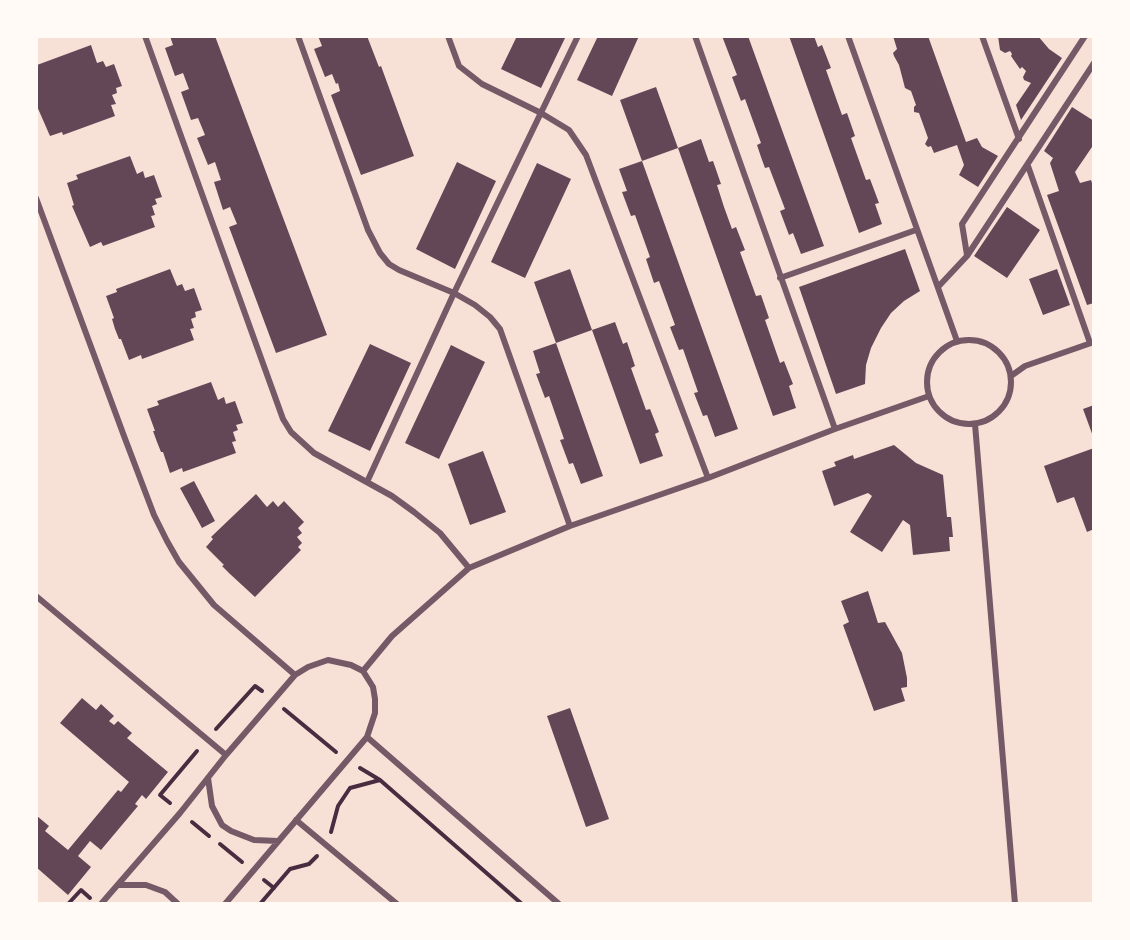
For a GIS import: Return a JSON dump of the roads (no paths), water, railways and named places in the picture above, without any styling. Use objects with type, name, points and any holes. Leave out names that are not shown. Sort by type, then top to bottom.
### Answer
[{"type":"street","points":[[146,36],[284,419],[291,432],[314,453],[392,496],[431,526],[456,550],[469,568]]},
{"type":"street","points":[[298,36],[368,230],[380,253],[389,264],[399,270],[454,293],[475,305],[500,329],[570,526]]},
{"type":"street","points":[[448,36],[459,66],[483,85],[541,113],[569,130],[586,155],[708,478]]},
{"type":"street","points":[[367,482],[454,293],[579,36]]},
{"type":"street","points":[[695,36],[835,429]]},
{"type":"street","points":[[848,36],[957,341]]},
{"type":"street","points":[[982,36],[1019,139]]},
{"type":"street","points":[[967,256],[962,224],[1085,36]]},
{"type":"street","points":[[938,287],[967,256],[1094,63]]},
{"type":"street","points":[[1011,376],[1025,366],[1092,343],[1028,166]]},
{"type":"street","points":[[36,198],[135,465],[167,541],[179,562],[214,604],[294,675]]},
{"type":"street","points":[[780,278],[916,230]]},
{"type":"street","points":[[975,339],[988,343],[1003,357],[1011,376],[1011,390],[1007,402],[993,417],[975,424],[963,424],[951,420],[936,408],[929,396],[927,379],[930,366],[937,354],[957,341],[975,339]]},
{"type":"street","points":[[363,671],[392,636],[469,568],[570,526],[708,478],[929,396]]},
{"type":"street","points":[[975,424],[1015,904]]},
{"type":"street","points":[[36,596],[226,755]]},
{"type":"street","points":[[99,904],[118,885],[294,675],[328,660],[351,665],[363,671],[374,687],[375,699],[375,712],[367,737],[225,904]]},
{"type":"street","points":[[367,737],[559,904]]},
{"type":"street","points":[[208,777],[212,806],[222,825],[254,840],[278,841]]},
{"type":"street","points":[[296,820],[398,904]]},
{"type":"street","points":[[118,885],[146,885],[165,892],[178,904]]}]
